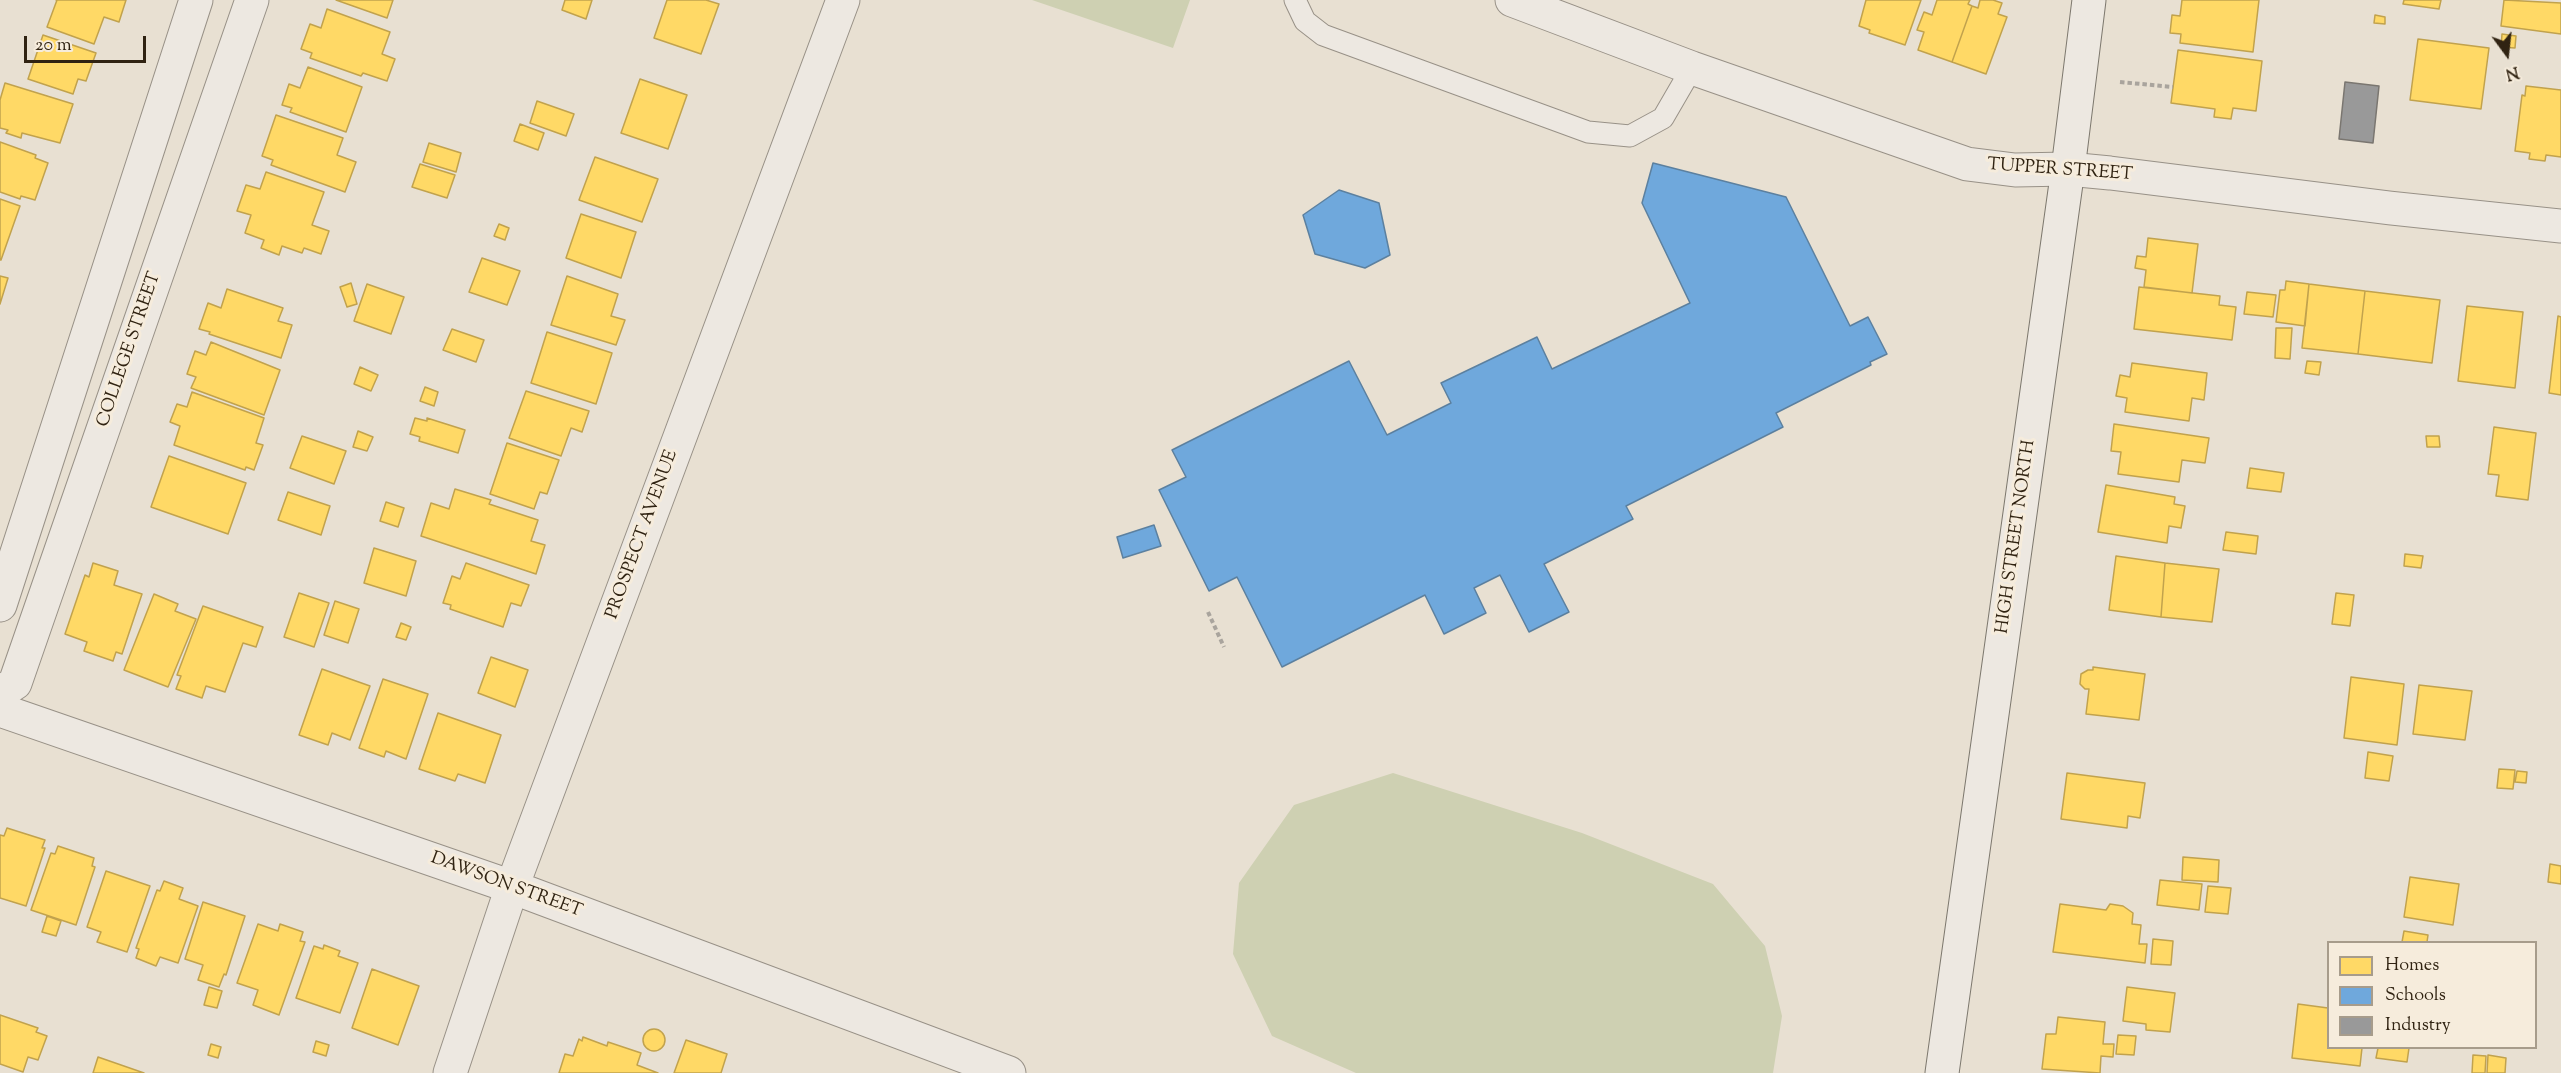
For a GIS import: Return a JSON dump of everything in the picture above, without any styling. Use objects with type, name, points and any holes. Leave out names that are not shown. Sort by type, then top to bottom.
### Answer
[{"type":"street","points":[[0,605],[196,0]]},
{"type":"street","name":"COLLEGE STREET","points":[[0,693],[15,682],[252,0]]},
{"type":"street","name":"PROSPECT AVENUE","points":[[450,1073],[512,887],[843,0]]},
{"type":"street","name":"TUPPER STREET","points":[[1512,0],[1692,68],[1967,164],[2015,170],[2068,170],[2561,226]]},
{"type":"street","name":"HIGH STREET NORTH","points":[[1942,1073],[2068,170],[2088,0]]},
{"type":"street","name":"DAWSON STREET","points":[[0,710],[512,887],[1009,1073]]},
{"type":"lane","points":[[1295,0],[1305,21],[1323,35],[1588,132],[1630,136],[1662,118],[1692,68]]},
{"type":"path","points":[[2120,82],[2173,87]]},
{"type":"path","points":[[1208,612],[1224,647]]},
{"type":"green space","points":[[1032,0],[1190,0],[1173,48]]},
{"type":"green space","points":[[1393,773],[1582,833],[1713,884],[1765,946],[1782,1016],[1773,1073],[1356,1073],[1272,1036],[1233,954],[1239,883],[1294,805]]},
{"type":"building: Homes","points":[[57,0],[126,0],[119,22],[104,17],[94,44],[47,27]]},
{"type":"building: Homes","points":[[336,0],[393,0],[387,18]]},
{"type":"building: Homes","points":[[565,0],[592,0],[586,19],[562,10]]},
{"type":"building: Homes","points":[[667,0],[706,0],[719,4],[701,54],[654,38]]},
{"type":"building: Homes","points":[[1866,0],[1921,0],[1905,45],[1869,33],[1870,30],[1859,26]]},
{"type":"building: Homes","points":[[1937,0],[1970,0],[1968,4],[1972,6],[1952,62],[1918,50],[1924,32],[1917,30],[1924,12],[1932,15]]},
{"type":"building: Homes","points":[[1980,0],[2002,3],[1998,14],[2007,17],[1986,74],[1952,62],[1972,6],[1978,8]]},
{"type":"building: Homes","points":[[2182,0],[2259,0],[2253,52],[2180,43],[2181,34],[2170,33],[2172,15],[2180,16]]},
{"type":"building: Homes","points":[[2404,0],[2441,0],[2439,9],[2403,4]]},
{"type":"building: Homes","points":[[2504,0],[2561,3],[2561,34],[2501,26]]},
{"type":"building: Homes","points":[[327,9],[390,32],[382,54],[395,59],[387,81],[363,73],[361,76],[310,58],[312,53],[301,49],[310,24],[321,28]]},
{"type":"building: Homes","points":[[2375,15],[2385,17],[2385,24],[2374,23]]},
{"type":"building: Homes","points":[[2502,34],[2516,36],[2515,48],[2501,47]]},
{"type":"building: Homes","points":[[43,35],[96,53],[86,81],[78,79],[73,94],[28,79]]},
{"type":"building: Homes","points":[[2418,39],[2489,48],[2481,109],[2410,100]]},
{"type":"building: Homes","points":[[2178,50],[2262,61],[2256,111],[2233,108],[2231,119],[2214,117],[2215,109],[2171,103]]},
{"type":"building: Homes","points":[[308,67],[362,87],[346,132],[290,112],[292,108],[282,105],[289,84],[300,88]]},
{"type":"building: Homes","points":[[640,79],[687,95],[668,149],[621,133]]},
{"type":"building: Homes","points":[[5,83],[73,104],[60,143],[22,133],[21,138],[6,133],[8,130],[0,128],[0,100]]},
{"type":"building: Homes","points":[[2526,86],[2561,90],[2561,157],[2546,155],[2545,161],[2529,159],[2530,153],[2515,151],[2522,95],[2525,96]]},
{"type":"building: Homes","points":[[537,101],[574,114],[566,136],[530,123]]},
{"type":"building: Homes","points":[[276,115],[343,138],[337,155],[356,162],[345,192],[271,165],[273,160],[262,156]]},
{"type":"building: Homes","points":[[520,124],[544,133],[538,150],[514,141]]},
{"type":"building: Homes","points":[[0,142],[36,155],[35,158],[48,163],[35,200],[21,196],[20,199],[0,192]]},
{"type":"building: Homes","points":[[429,143],[461,153],[456,172],[423,162]]},
{"type":"building: Homes","points":[[595,157],[658,179],[642,222],[579,200]]},
{"type":"building: Homes","points":[[420,164],[455,175],[447,198],[412,187]]},
{"type":"building: Homes","points":[[266,172],[324,192],[312,225],[329,231],[321,254],[304,248],[302,253],[282,246],[279,255],[261,248],[264,240],[245,233],[251,215],[237,211],[246,185],[260,189]]},
{"type":"building: Homes","points":[[0,199],[20,206],[1,260],[0,260]]},
{"type":"building: Homes","points":[[581,214],[636,232],[621,278],[566,258]]},
{"type":"building: Homes","points":[[499,224],[509,228],[505,240],[494,236]]},
{"type":"building: Homes","points":[[2148,238],[2198,244],[2192,293],[2144,287],[2146,270],[2135,268],[2137,256],[2146,257]]},
{"type":"building: Homes","points":[[482,258],[520,271],[507,305],[469,292]]},
{"type":"building: Homes","points":[[0,276],[8,278],[0,304]]},
{"type":"building: Homes","points":[[567,276],[618,294],[611,316],[625,320],[616,345],[551,325]]},
{"type":"building: Homes","points":[[2286,281],[2309,284],[2305,326],[2276,322],[2280,290],[2285,290]]},
{"type":"building: Homes","points":[[351,283],[357,304],[347,307],[340,287]]},
{"type":"building: Homes","points":[[367,284],[404,297],[391,334],[354,321]]},
{"type":"building: Homes","points":[[2309,284],[2365,291],[2358,354],[2302,348]]},
{"type":"building: Homes","points":[[2139,287],[2220,296],[2219,305],[2236,307],[2232,340],[2134,329]]},
{"type":"building: Homes","points":[[227,289],[283,308],[278,321],[292,325],[281,358],[199,329],[208,303],[221,308]]},
{"type":"building: Homes","points":[[2365,291],[2440,300],[2432,363],[2358,354]]},
{"type":"building: Homes","points":[[2247,292],[2276,295],[2273,317],[2244,314]]},
{"type":"building: Homes","points":[[2467,306],[2523,312],[2515,388],[2458,381]]},
{"type":"building: Homes","points":[[2558,316],[2561,317],[2561,395],[2549,393]]},
{"type":"building: Homes","points":[[2276,328],[2292,328],[2290,359],[2275,358]]},
{"type":"building: Homes","points":[[452,329],[484,340],[476,362],[443,350]]},
{"type":"building: Homes","points":[[547,332],[612,353],[596,404],[531,383]]},
{"type":"building: Homes","points":[[211,342],[280,370],[264,415],[191,388],[196,377],[187,374],[195,351],[206,355]]},
{"type":"building: Homes","points":[[2307,361],[2321,362],[2319,375],[2305,373]]},
{"type":"building: Homes","points":[[2132,363],[2207,373],[2204,400],[2192,398],[2189,421],[2125,412],[2127,398],[2116,396],[2120,375],[2130,377]]},
{"type":"building: Homes","points":[[360,367],[378,375],[371,391],[354,384]]},
{"type":"building: Homes","points":[[425,387],[438,392],[434,406],[420,401]]},
{"type":"building: Homes","points":[[526,391],[589,411],[582,432],[571,428],[561,456],[509,438]]},
{"type":"building: Homes","points":[[192,392],[264,418],[256,443],[263,445],[254,470],[246,467],[245,470],[174,445],[180,426],[170,422],[177,404],[187,407]]},
{"type":"building: Homes","points":[[415,418],[427,421],[427,418],[465,430],[458,453],[419,441],[420,437],[410,434]]},
{"type":"building: Homes","points":[[2114,424],[2209,438],[2205,463],[2182,460],[2179,482],[2118,474],[2121,452],[2111,451]]},
{"type":"building: Homes","points":[[2494,427],[2536,433],[2528,500],[2496,496],[2499,475],[2488,474]]},
{"type":"building: Homes","points":[[358,431],[373,437],[367,451],[353,447]]},
{"type":"building: Homes","points":[[302,436],[346,451],[334,484],[290,468]]},
{"type":"building: Homes","points":[[2426,436],[2439,436],[2440,447],[2427,447]]},
{"type":"building: Homes","points":[[507,443],[559,460],[547,494],[540,492],[534,509],[490,494]]},
{"type":"building: Homes","points":[[169,456],[246,483],[228,534],[151,507]]},
{"type":"building: Homes","points":[[2250,468],[2284,473],[2281,492],[2247,488]]},
{"type":"building: Homes","points":[[2106,485],[2175,497],[2174,504],[2185,506],[2181,528],[2169,526],[2167,543],[2098,532]]},
{"type":"building: Homes","points":[[455,489],[491,500],[489,504],[538,520],[531,541],[545,545],[536,574],[421,536],[431,503],[449,509]]},
{"type":"building: Homes","points":[[288,492],[330,506],[321,535],[278,520]]},
{"type":"building: Homes","points":[[386,502],[404,508],[398,527],[380,521]]},
{"type":"building: Homes","points":[[2226,532],[2258,536],[2256,554],[2223,550]]},
{"type":"building: Homes","points":[[374,548],[416,561],[406,596],[364,583]]},
{"type":"building: Homes","points":[[2405,554],[2423,556],[2421,568],[2404,566]]},
{"type":"building: Homes","points":[[2116,556],[2165,563],[2161,617],[2109,610]]},
{"type":"building: Homes","points":[[93,563],[118,571],[114,585],[142,594],[122,654],[116,652],[113,661],[84,651],[87,642],[65,634],[85,575],[89,577]]},
{"type":"building: Homes","points":[[466,563],[529,585],[521,606],[511,603],[503,627],[450,609],[451,605],[443,603],[452,576],[460,579]]},
{"type":"building: Homes","points":[[2165,563],[2219,569],[2212,622],[2161,617]]},
{"type":"building: Homes","points":[[299,593],[329,603],[314,647],[284,637]]},
{"type":"building: Homes","points":[[2336,593],[2354,595],[2350,626],[2332,624]]},
{"type":"building: Homes","points":[[154,594],[178,604],[175,611],[196,619],[168,687],[124,670]]},
{"type":"building: Homes","points":[[335,601],[359,609],[348,643],[324,635]]},
{"type":"building: Homes","points":[[203,606],[263,627],[256,647],[243,643],[225,692],[206,686],[202,698],[176,689],[181,676],[177,675]]},
{"type":"building: Homes","points":[[401,623],[411,627],[406,640],[396,637]]},
{"type":"building: Homes","points":[[491,657],[528,670],[515,707],[478,693]]},
{"type":"building: Homes","points":[[2093,667],[2145,674],[2139,720],[2086,714],[2089,689],[2085,689],[2080,684],[2081,674],[2093,670]]},
{"type":"building: Homes","points":[[322,669],[370,686],[350,740],[332,733],[328,745],[299,735]]},
{"type":"building: Homes","points":[[2351,677],[2404,684],[2397,745],[2344,738]]},
{"type":"building: Homes","points":[[383,679],[428,694],[406,759],[386,751],[384,757],[359,748]]},
{"type":"building: Homes","points":[[2419,685],[2472,691],[2465,740],[2413,734]]},
{"type":"building: Homes","points":[[438,713],[501,735],[485,783],[458,774],[455,781],[419,769]]},
{"type":"building: Homes","points":[[2368,752],[2393,756],[2389,781],[2365,778]]},
{"type":"building: Homes","points":[[2499,769],[2515,770],[2513,789],[2497,788]]},
{"type":"building: Homes","points":[[2517,771],[2527,772],[2526,783],[2515,782]]},
{"type":"building: Homes","points":[[2067,773],[2145,783],[2140,818],[2128,816],[2127,828],[2061,819]]},
{"type":"building: Homes","points":[[7,828],[45,840],[42,848],[45,848],[26,906],[0,898],[0,835],[4,836]]},
{"type":"building: Homes","points":[[58,846],[94,858],[92,866],[95,867],[76,925],[31,910],[51,853],[55,854]]},
{"type":"building: Homes","points":[[2183,857],[2219,860],[2218,882],[2182,880]]},
{"type":"building: Homes","points":[[2550,864],[2561,866],[2561,884],[2548,882]]},
{"type":"building: Homes","points":[[106,871],[150,886],[127,952],[97,942],[101,932],[87,927]]},
{"type":"building: Homes","points":[[2410,877],[2459,884],[2453,925],[2404,917]]},
{"type":"building: Homes","points":[[2160,880],[2202,884],[2199,910],[2157,905]]},
{"type":"building: Homes","points":[[164,881],[183,888],[179,899],[198,906],[178,963],[160,957],[156,966],[136,958],[139,949],[136,948],[157,890],[160,891]]},
{"type":"building: Homes","points":[[2208,886],[2231,888],[2228,914],[2205,912]]},
{"type":"building: Homes","points":[[203,902],[245,916],[226,975],[224,974],[219,987],[198,980],[203,965],[185,959]]},
{"type":"building: Homes","points":[[2060,904],[2106,910],[2110,904],[2123,906],[2133,913],[2132,924],[2141,925],[2139,944],[2147,944],[2145,963],[2053,952]]},
{"type":"building: Homes","points":[[47,916],[61,921],[56,936],[42,932]]},
{"type":"building: Homes","points":[[258,924],[278,931],[280,924],[303,932],[300,941],[305,942],[279,1015],[253,1005],[258,990],[237,983]]},
{"type":"building: Homes","points":[[2404,931],[2428,935],[2427,941],[2402,941]]},
{"type":"building: Homes","points":[[2153,939],[2173,941],[2171,965],[2151,964]]},
{"type":"building: Homes","points":[[324,945],[340,951],[338,956],[358,963],[340,1013],[296,998],[314,946],[323,949]]},
{"type":"building: Homes","points":[[372,969],[419,986],[398,1045],[352,1028]]},
{"type":"building: Homes","points":[[209,987],[222,991],[217,1008],[204,1005]]},
{"type":"building: Homes","points":[[2127,987],[2175,993],[2170,1032],[2146,1030],[2146,1024],[2123,1021]]},
{"type":"building: Homes","points":[[2298,1004],[2327,1008],[2327,1049],[2362,1049],[2360,1066],[2292,1058]]},
{"type":"building: Homes","points":[[0,1015],[38,1028],[36,1032],[47,1036],[38,1060],[28,1057],[23,1072],[0,1064]]},
{"type":"building: Homes","points":[[2058,1017],[2105,1022],[2103,1044],[2114,1044],[2113,1057],[2101,1056],[2100,1073],[2042,1069],[2046,1034],[2056,1034]]},
{"type":"building: Homes","points":[[654,1029],[662,1032],[665,1040],[662,1048],[654,1051],[646,1048],[643,1040],[646,1032]]},
{"type":"building: Homes","points":[[2118,1035],[2136,1036],[2134,1055],[2116,1054]]},
{"type":"building: Homes","points":[[583,1037],[607,1046],[608,1042],[641,1053],[637,1065],[658,1073],[559,1073],[565,1054],[573,1056],[579,1039],[582,1041]]},
{"type":"building: Homes","points":[[686,1040],[727,1054],[721,1073],[674,1073]]},
{"type":"building: Homes","points":[[316,1041],[329,1045],[326,1056],[313,1052]]},
{"type":"building: Homes","points":[[211,1044],[221,1047],[218,1058],[208,1055]]},
{"type":"building: Homes","points":[[2378,1049],[2409,1049],[2407,1062],[2376,1058]]},
{"type":"building: Homes","points":[[2473,1055],[2486,1056],[2485,1073],[2472,1073]]},
{"type":"building: Homes","points":[[2488,1055],[2506,1058],[2505,1073],[2487,1073]]},
{"type":"building: Homes","points":[[98,1057],[144,1073],[93,1073]]},
{"type":"building: Schools","points":[[1653,163],[1786,197],[1850,326],[1868,317],[1887,354],[1870,362],[1871,365],[1776,413],[1783,427],[1626,506],[1633,519],[1544,564],[1569,612],[1529,632],[1500,575],[1474,588],[1486,613],[1444,634],[1425,595],[1282,667],[1237,577],[1209,591],[1159,490],[1186,477],[1172,450],[1349,361],[1387,435],[1451,403],[1441,383],[1537,337],[1552,369],[1690,303],[1642,203]]},
{"type":"building: Schools","points":[[1339,190],[1379,203],[1390,255],[1365,268],[1315,254],[1303,215]]},
{"type":"building: Schools","points":[[1154,525],[1161,546],[1123,558],[1117,537]]},
{"type":"building: Industry","points":[[2345,82],[2379,86],[2373,143],[2339,139]]}]
